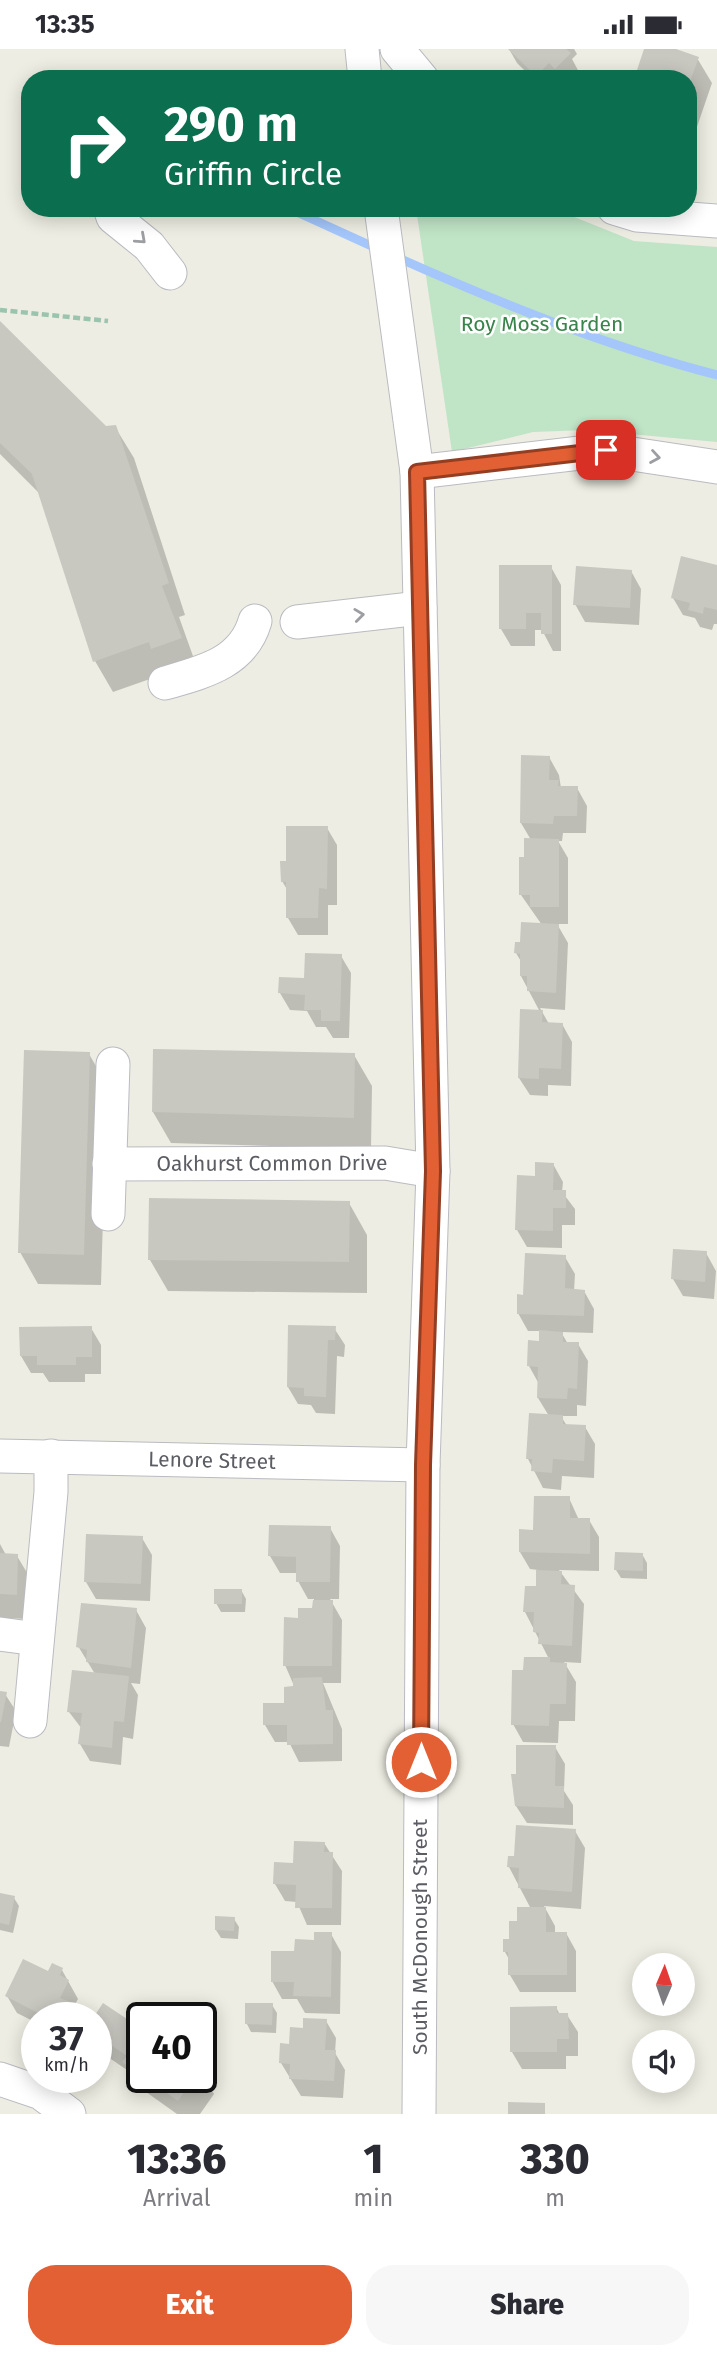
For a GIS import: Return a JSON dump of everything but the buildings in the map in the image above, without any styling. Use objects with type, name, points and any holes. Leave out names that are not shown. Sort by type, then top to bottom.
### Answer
[{"type":"street","points":[[362,49],[364,70]]},
{"type":"street","points":[[397,49],[414,70]]},
{"type":"street","points":[[113,217],[149,246],[170,273]]},
{"type":"street","name":"South McDonough Street","points":[[382,217],[417,472],[433,1171],[423,1465],[419,2114]]},
{"type":"street","points":[[664,217],[717,221]]},
{"type":"street","points":[[417,472],[606,450],[717,467]]},
{"type":"street","points":[[297,622],[420,608]]},
{"type":"street","points":[[165,683],[218,667],[250,640],[256,621]]},
{"type":"street","points":[[107,1214],[113,1064]]},
{"type":"street","name":"Oakhurst Common Drive","points":[[109,1164],[385,1163],[433,1171]]},
{"type":"street","name":"Lenore Street","points":[[0,1456],[423,1465]]},
{"type":"street","points":[[30,1721],[51,1492],[51,1456]]},
{"type":"street","points":[[0,1634],[37,1639]]},
{"type":"street","points":[[0,2079],[41,2094],[69,2114]]},
{"type":"path","points":[[0,310],[108,321]]},
{"type":"green space","name":"Roy Moss Garden","points":[[417,217],[574,217],[634,241],[717,247],[717,442],[586,430],[533,432],[452,452]]},
{"type":"waterway","points":[[308,217],[378,249]]},
{"type":"waterway","points":[[394,256],[553,322],[634,351],[717,375]]},
{"type":"route","points":[[421,1762],[423,1465],[433,1171],[417,472],[606,450]]}]
